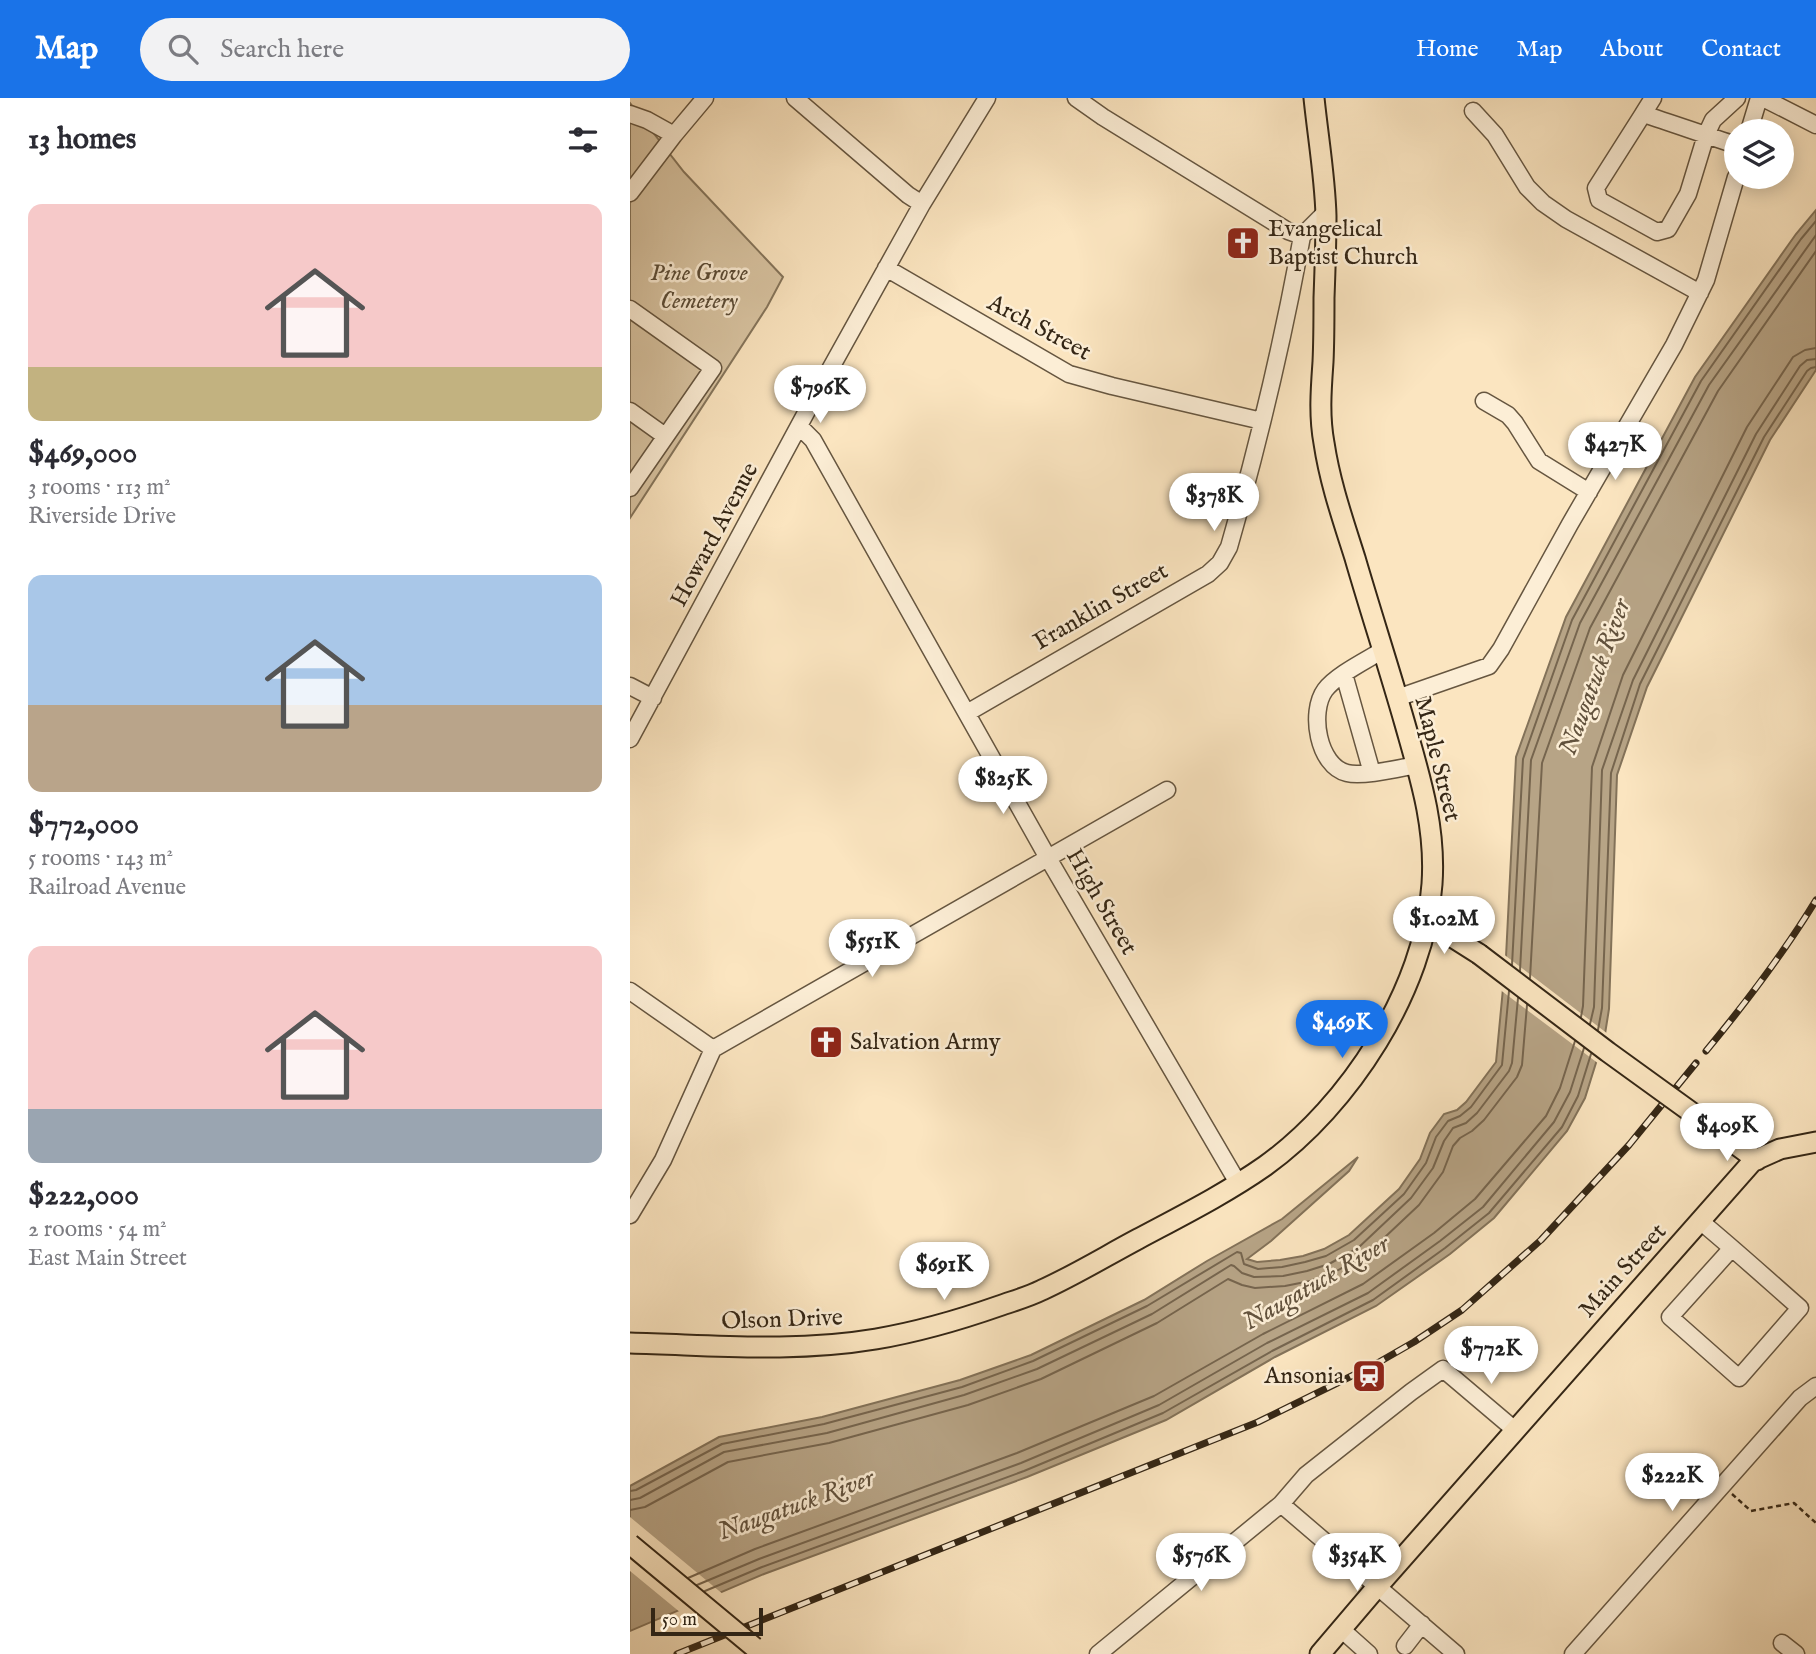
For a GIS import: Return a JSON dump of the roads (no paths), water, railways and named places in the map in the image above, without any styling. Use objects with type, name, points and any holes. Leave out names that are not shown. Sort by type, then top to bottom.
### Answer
[{"type":"main road","points":[[1314,98],[1326,212]]},
{"type":"main road","name":"Maple Street","points":[[1238,1183],[1268,1164],[1304,1133],[1354,1077],[1386,1028],[1413,970],[1427,924],[1432,887],[1430,821],[1417,765],[1330,477],[1322,437],[1320,405],[1326,212]]},
{"type":"main road","points":[[1427,924],[1479,954],[1757,1160]]},
{"type":"main road","name":"Main Street","points":[[1320,1654],[1753,1161],[1780,1149],[1816,1142]]},
{"type":"main road","name":"Olson Drive","points":[[630,1343],[709,1347],[819,1346],[877,1338],[932,1326],[1038,1292],[1238,1183]]},
{"type":"main road","points":[[630,1544],[758,1650]]},
{"type":"street","points":[[630,192],[705,98]]},
{"type":"street","points":[[796,98],[908,195],[922,204]]},
{"type":"street","name":"Howard Avenue","points":[[630,739],[886,268],[987,98]]},
{"type":"street","points":[[1076,98],[1288,231],[1302,236],[1326,212]]},
{"type":"street","points":[[1653,98],[1596,188],[1599,200],[1657,232],[1668,229],[1688,194],[1713,120],[1737,98]]},
{"type":"street","points":[[1753,119],[1761,98],[1816,125]]},
{"type":"street","points":[[1473,111],[1495,135],[1527,187],[1543,203],[1566,219],[1700,293]]},
{"type":"street","points":[[630,114],[674,135]]},
{"type":"street","points":[[1643,114],[1724,141]]},
{"type":"street","points":[[1397,698],[1489,666],[1501,649],[1674,345],[1706,280],[1733,189]]},
{"type":"street","name":"Franklin Street","points":[[967,713],[1215,569],[1224,557],[1229,547],[1262,421],[1302,236]]},
{"type":"street","name":"Arch Street","points":[[886,268],[1069,374],[1262,421]]},
{"type":"street","points":[[630,309],[713,368],[630,488]]},
{"type":"street","points":[[1484,401],[1516,423],[1539,461],[1589,492]]},
{"type":"street","points":[[630,411],[665,436]]},
{"type":"street","name":"High Street","points":[[799,426],[813,440],[1048,858],[1238,1183]]},
{"type":"street","points":[[1383,650],[1344,674],[1326,689],[1317,718],[1323,750],[1337,769],[1349,774],[1417,765]]},
{"type":"street","points":[[1344,674],[1371,773]]},
{"type":"street","points":[[630,685],[653,698]]},
{"type":"street","points":[[630,1215],[663,1160],[713,1049],[1167,790]]},
{"type":"street","points":[[630,991],[713,1049]]},
{"type":"street","points":[[1700,1221],[1732,1248],[1800,1308],[1739,1378],[1670,1317],[1732,1248]]},
{"type":"street","points":[[1098,1654],[1281,1504],[1306,1475],[1443,1368],[1515,1430]]},
{"type":"street","points":[[1573,1654],[1800,1398],[1816,1386]]},
{"type":"street","points":[[1281,1504],[1456,1654]]},
{"type":"street","points":[[1405,1646],[1422,1625]]},
{"type":"street","points":[[1341,1629],[1369,1654]]},
{"type":"street","points":[[1782,1643],[1796,1654]]},
{"type":"water","name":"Naugatuck River","points":[[1816,210],[1816,370],[1770,440],[1647,687],[1617,775],[1609,1009],[1605,1034],[1585,1098],[1567,1131],[1494,1218],[1450,1254],[1376,1306],[1275,1357],[1166,1420],[1027,1477],[764,1574],[630,1631],[630,1486],[719,1437],[822,1417],[960,1380],[1031,1355],[1144,1300],[1282,1219],[1358,1157],[1349,1171],[1247,1259],[1257,1262],[1280,1260],[1324,1249],[1349,1235],[1399,1189],[1420,1159],[1430,1133],[1444,1114],[1457,1110],[1466,1102],[1496,1062],[1506,957],[1516,757],[1566,617],[1695,377],[1796,234]]},
{"type":"railway","points":[[1706,1051],[1764,977],[1816,900]]},
{"type":"railway","points":[[677,1654],[1258,1422],[1374,1365],[1414,1342],[1462,1310],[1541,1240],[1629,1145],[1696,1063]]},
{"type":"place","name":"Evangelical Baptist Church","points":[[1243,243]]},
{"type":"place","name":"Salvation Army","points":[[826,1042]]},
{"type":"place","name":"Ansonia","points":[[1369,1376]]},
{"type":"park label","name":"Pine Grove Cemetery","points":[[699,287]]}]
